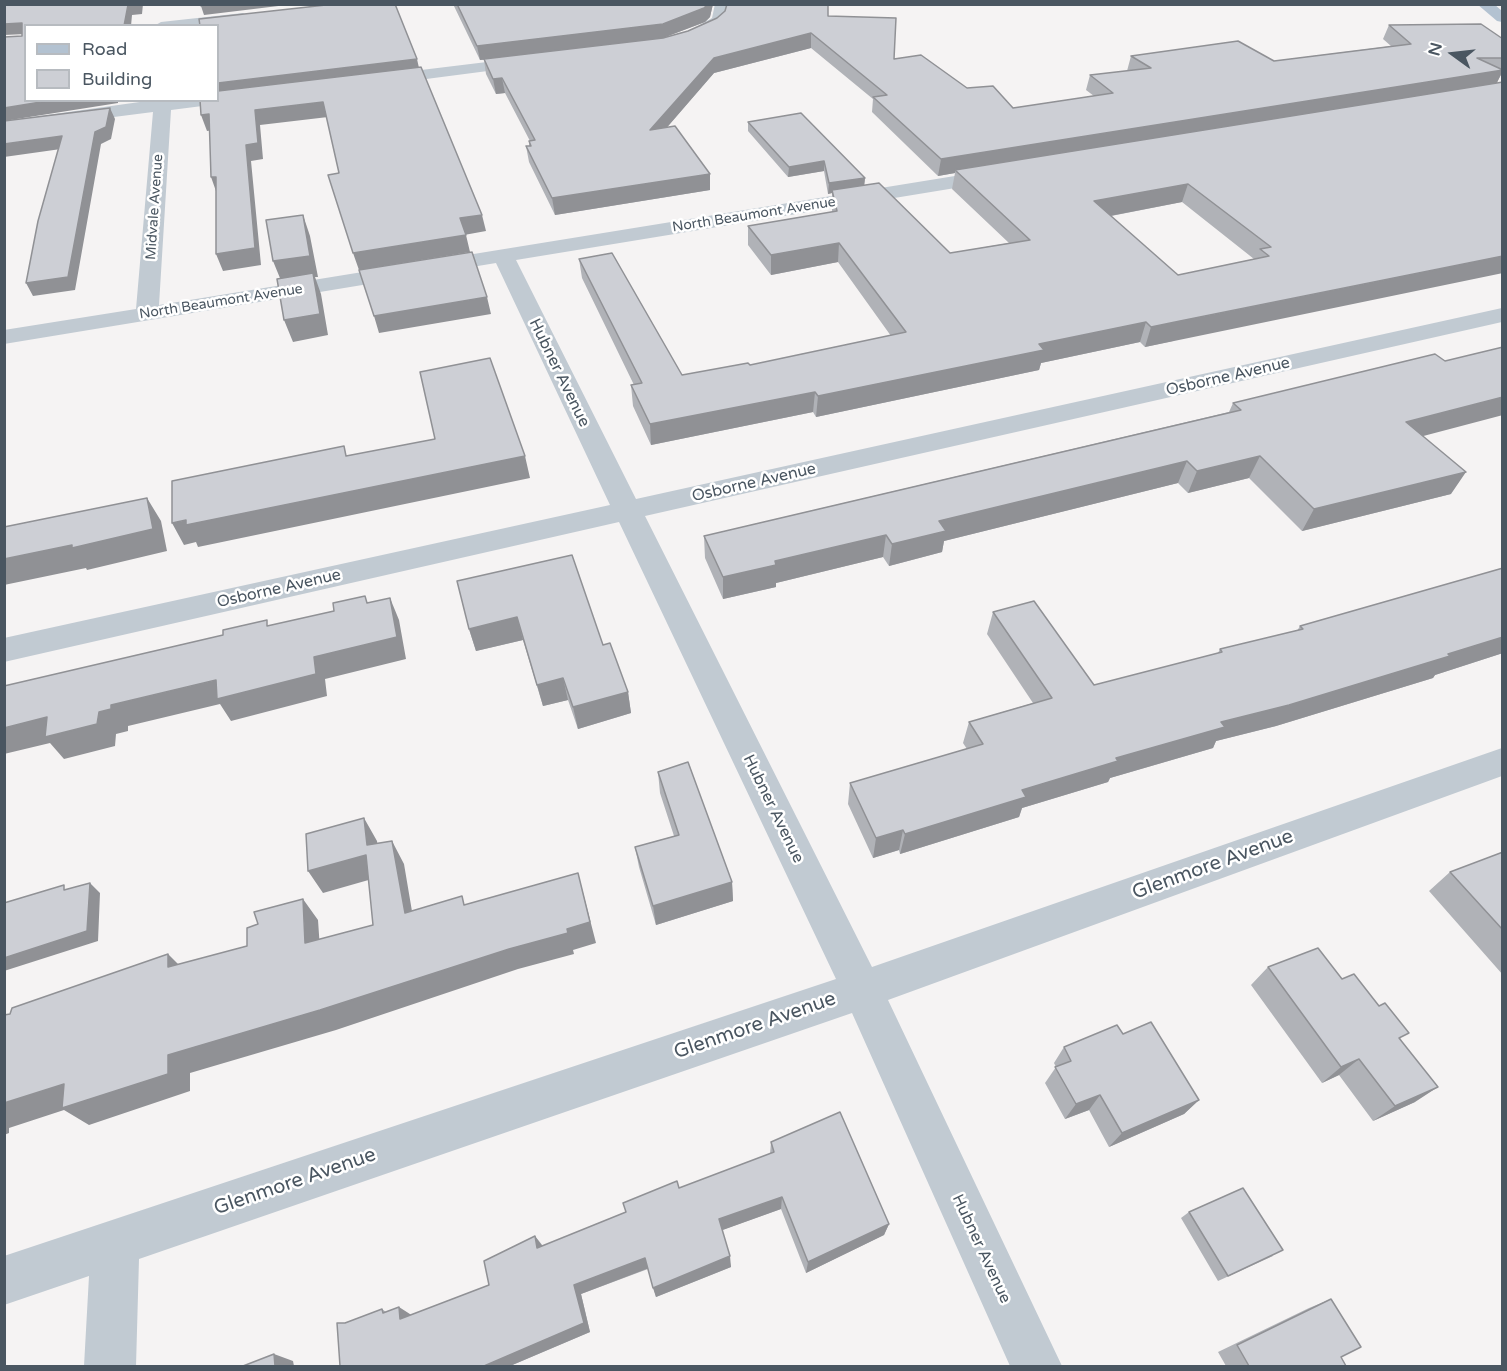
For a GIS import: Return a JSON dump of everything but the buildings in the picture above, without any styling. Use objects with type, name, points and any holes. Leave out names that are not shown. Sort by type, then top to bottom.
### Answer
[{"type":"main road","points":[[1484,4],[1503,18]]},
{"type":"street","points":[[674,42],[711,27],[719,20],[722,4]]},
{"type":"street","points":[[178,24],[261,15]]},
{"type":"street","points":[[359,83],[547,60]]},
{"type":"street","points":[[4,126],[182,102]]},
{"type":"street","name":"Midvale Avenue","points":[[147,314],[163,103]]},
{"type":"street","name":"North Beaumont Avenue","points":[[4,337],[1014,172]]},
{"type":"street","name":"Hubner Avenue","points":[[503,256],[862,990],[1036,1366]]},
{"type":"street","name":"Osborne Avenue","points":[[4,650],[1503,315]]},
{"type":"street","name":"Glenmore Avenue","points":[[4,1281],[862,990],[1503,762]]},
{"type":"street","points":[[110,1366],[115,1243]]}]
